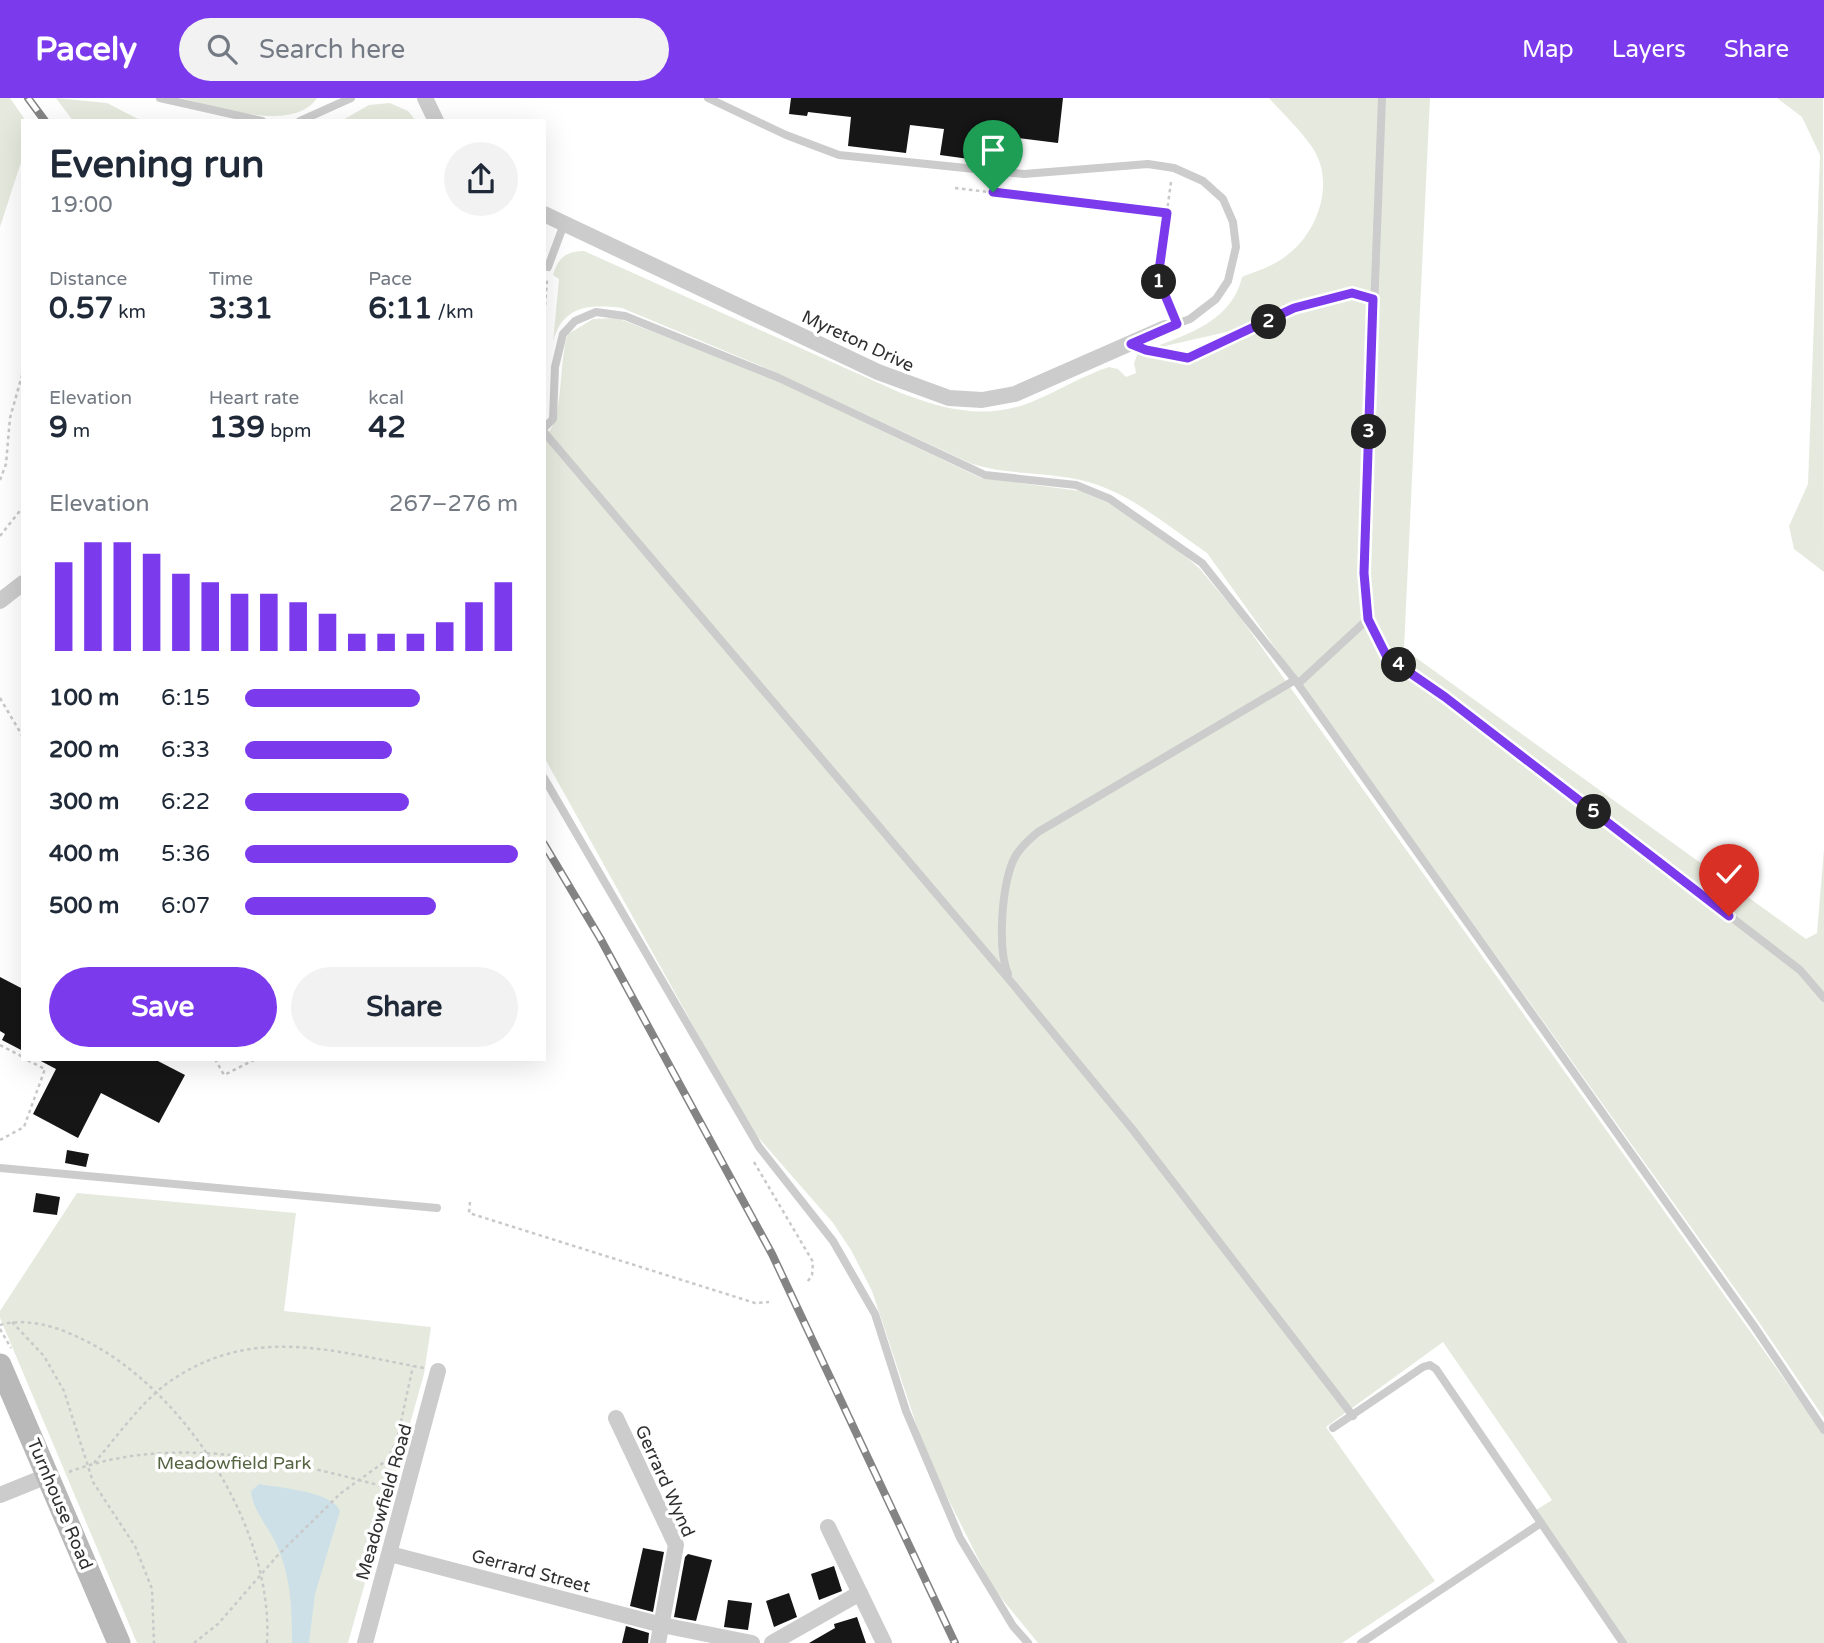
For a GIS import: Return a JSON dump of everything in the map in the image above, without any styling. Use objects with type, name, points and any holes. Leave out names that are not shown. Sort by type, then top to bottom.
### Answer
[{"type":"street","points":[[425,98],[435,119]]},
{"type":"street","name":"Myreton Drive","points":[[546,215],[878,372],[949,398],[982,400],[1015,394],[1131,344],[1169,322]]},
{"type":"street","points":[[0,601],[21,585]]},
{"type":"street","name":"Turnhouse Road","points":[[0,1365],[119,1643]]},
{"type":"street","name":"Meadowfield Road","points":[[365,1643],[438,1371]]},
{"type":"street","name":"Gerrard Wynd","points":[[615,1418],[676,1545],[657,1643]]},
{"type":"street","points":[[0,1495],[48,1478]]},
{"type":"street","points":[[828,1527],[884,1643]]},
{"type":"street","name":"Gerrard Street","points":[[390,1554],[662,1625],[752,1643]]},
{"type":"street","points":[[772,1643],[860,1593]]},
{"type":"lane","points":[[160,98],[253,119]]},
{"type":"lane","points":[[324,110],[326,98]]},
{"type":"lane","points":[[304,119],[351,98]]},
{"type":"lane","points":[[708,98],[786,135],[839,155],[1024,174],[1148,164],[1173,168],[1203,181],[1223,199],[1233,222],[1236,247],[1228,281],[1216,299],[1190,319],[1169,322]]},
{"type":"lane","points":[[1382,98],[1364,573],[1368,619],[1387,657],[1456,705],[1800,970],[1824,998]]},
{"type":"lane","points":[[548,267],[564,224]]},
{"type":"lane","points":[[546,428],[553,419],[555,367],[564,334],[575,321],[596,312],[625,316],[779,378],[985,475],[1076,485],[1110,499],[1202,563],[1298,680],[1824,1430]]},
{"type":"lane","points":[[546,432],[1133,1130],[1353,1416]]},
{"type":"lane","points":[[1012,983],[1004,963],[1001,937],[1013,862],[1022,846],[1038,832],[1298,680],[1368,619]]},
{"type":"lane","points":[[546,781],[760,1146],[834,1241],[875,1314],[906,1412],[960,1538],[1013,1626],[1028,1643]]},
{"type":"lane","points":[[0,1168],[437,1208]]},
{"type":"lane","points":[[1333,1428],[1423,1367],[1430,1365],[1436,1369],[1623,1643]]},
{"type":"lane","points":[[1361,1643],[1541,1523]]},
{"type":"path","points":[[1169,322],[1171,310],[1158,278],[1173,168]]},
{"type":"path","points":[[956,188],[1167,213]]},
{"type":"path","points":[[546,293],[548,267]]},
{"type":"path","points":[[1131,344],[1146,350],[1188,358],[1294,308],[1352,293],[1373,299]]},
{"type":"path","points":[[1169,322],[1171,310]]},
{"type":"path","points":[[0,480],[6,464],[10,418],[21,379]]},
{"type":"path","points":[[0,536],[21,510]]},
{"type":"path","points":[[0,698],[21,734]]},
{"type":"path","points":[[0,1045],[21,1056]]},
{"type":"path","points":[[29,1061],[44,1069]]},
{"type":"path","points":[[216,1061],[225,1075],[253,1061]]},
{"type":"path","points":[[0,1140],[24,1127],[47,1064]]},
{"type":"path","points":[[470,1202],[468,1213],[755,1303],[769,1302]]},
{"type":"path","points":[[12,1322],[44,1356],[64,1391],[93,1482],[135,1546],[152,1589],[155,1643]]},
{"type":"path","points":[[0,1325],[12,1322],[38,1324],[90,1343],[135,1373],[156,1393],[207,1454],[242,1518],[261,1574],[268,1622],[267,1643]]},
{"type":"path","points":[[94,1463],[156,1393],[176,1377],[228,1353],[266,1345],[302,1346],[438,1371]]},
{"type":"path","points":[[194,1643],[218,1624],[278,1555],[341,1493],[387,1461],[397,1440],[413,1366]]},
{"type":"path","points":[[48,1478],[129,1455],[177,1452],[315,1469],[407,1493]]},
{"type":"green space","points":[[0,98],[10,98],[25,119],[21,119],[21,162],[0,227]]},
{"type":"green space","points":[[56,98],[107,103],[138,119],[72,119]]},
{"type":"green space","points":[[180,98],[317,98],[306,109],[273,116],[233,111]]},
{"type":"green space","points":[[1269,98],[1430,98],[1404,649],[1806,939],[1817,933],[1824,849],[1824,1418],[1754,1315],[1207,553],[1150,513],[1104,487],[1059,476],[972,464],[768,369],[622,308],[578,310],[563,321],[553,342],[559,279],[553,275],[557,264],[564,257],[572,252],[584,251],[901,393],[951,408],[984,411],[1019,406],[1109,367],[1118,369],[1126,377],[1136,373],[1134,363],[1138,353],[1186,335],[1215,318],[1227,307],[1242,277],[1281,260],[1297,246],[1315,221],[1323,191],[1319,161],[1307,140]],"holes":[[[1262,324],[1189,358],[1148,350]]]},
{"type":"green space","points":[[1777,98],[1823,98],[1824,572],[1794,549],[1789,526],[1808,484],[1820,155],[1802,117]]},
{"type":"green space","points":[[390,103],[408,111],[414,119],[344,119],[369,105]]},
{"type":"green space","points":[[617,318],[763,374],[981,478],[1080,491],[1111,504],[1172,544],[1200,569],[1240,617],[1824,1435],[1824,1643],[1627,1643],[1536,1510],[1552,1500],[1443,1342],[1326,1427],[1435,1581],[1342,1643],[1038,1643],[993,1588],[927,1457],[872,1291],[851,1250],[833,1223],[750,1128],[546,761],[546,435],[555,419],[568,334],[593,319]]},
{"type":"green space","name":"Meadowfield Park","points":[[77,1193],[296,1213],[284,1311],[431,1327],[424,1374],[348,1643],[137,1643],[0,1318],[0,1311]]},
{"type":"shaded area","points":[[259,1484],[317,1495],[335,1504],[340,1511],[315,1594],[309,1643],[292,1643],[291,1605],[285,1570],[274,1539],[252,1499],[251,1491]]},
{"type":"building","points":[[791,98],[1063,98],[1058,143],[995,135],[991,162],[940,155],[944,129],[910,125],[906,153],[848,146],[851,117],[808,112],[807,116],[789,114]]},
{"type":"building","points":[[0,977],[21,988],[21,1050],[2,1040],[5,1034],[0,1031]]},
{"type":"building","points":[[41,1061],[158,1061],[185,1075],[159,1123],[101,1093],[78,1138],[33,1114],[56,1069]]},
{"type":"building","points":[[67,1150],[89,1154],[86,1167],[65,1163]]},
{"type":"building","points":[[36,1193],[60,1197],[57,1215],[33,1212]]},
{"type":"building","points":[[643,1548],[664,1552],[653,1612],[630,1606]]},
{"type":"building","points":[[688,1554],[712,1560],[696,1621],[674,1617],[685,1557]]},
{"type":"building","points":[[834,1566],[842,1591],[819,1600],[811,1574]]},
{"type":"building","points":[[789,1593],[797,1617],[774,1627],[766,1601]]},
{"type":"building","points":[[728,1600],[752,1603],[748,1630],[724,1627]]},
{"type":"building","points":[[857,1617],[866,1643],[809,1643],[835,1628],[834,1624]]},
{"type":"building","points":[[626,1626],[649,1633],[648,1643],[622,1643]]},
{"type":"railway","points":[[28,98],[44,119]]},
{"type":"railway","points":[[546,847],[600,938],[772,1254],[955,1643]]},
{"type":"route","points":[[993,192],[1167,213],[1158,278],[1177,324],[1131,344],[1146,350],[1170,352],[1188,358],[1282,316],[1294,308],[1352,293],[1373,299],[1364,573],[1368,619],[1387,657],[1445,697],[1729,916]]}]
